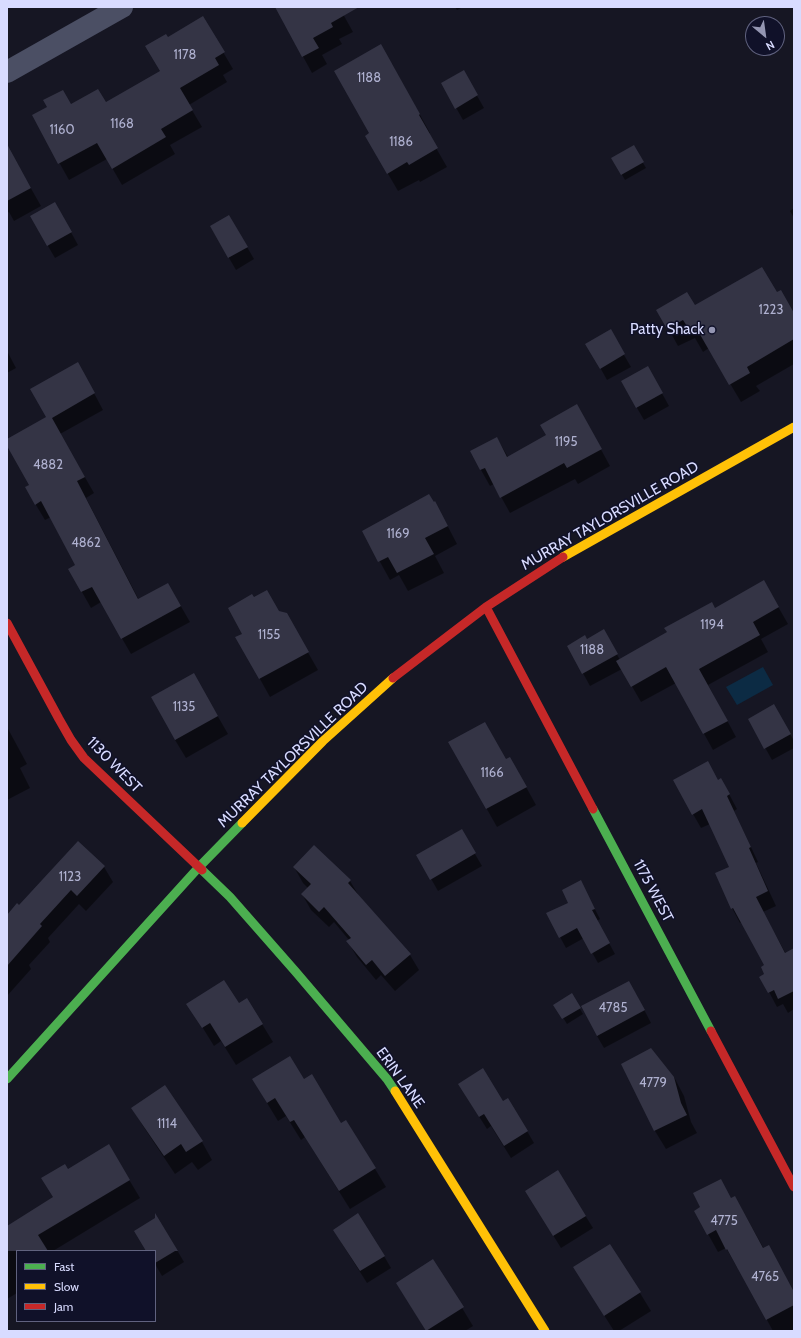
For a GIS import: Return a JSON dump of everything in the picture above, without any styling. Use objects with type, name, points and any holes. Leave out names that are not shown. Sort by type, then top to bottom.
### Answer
[{"type":"street","points":[[7,72],[122,7]]},
{"type":"street","name":"MURRAY TAYLORSVILLE ROAD","points":[[7,1079],[200,867],[323,741],[401,671],[486,607],[571,551],[794,427]]},
{"type":"street","name":"1175 WEST","points":[[486,607],[794,1187]]},
{"type":"street","name":"1130 WEST","points":[[7,623],[59,719],[71,740],[84,758],[200,867]]},
{"type":"street","name":"ERIN LANE","points":[[200,867],[230,897],[295,971],[387,1080],[408,1110],[545,1331]]},
{"type":"water","points":[[763,667],[773,685],[737,705],[726,687]]},
{"type":"building","points":[[275,7],[359,7],[331,23],[333,27],[313,38],[319,48],[302,57]]},
{"type":"building","points":[[203,16],[225,52],[215,58],[219,65],[180,88],[193,110],[161,129],[166,137],[112,169],[97,143],[58,164],[32,115],[47,107],[43,100],[63,90],[71,104],[98,89],[106,102],[160,71],[145,46],[166,34],[168,37]]},
{"type":"building","points":[[381,44],[438,148],[409,165],[407,162],[387,174],[365,136],[369,133],[334,71]]},
{"type":"building","points":[[464,70],[478,95],[455,109],[441,83]]},
{"type":"building","points":[[7,144],[31,188],[7,201]]},
{"type":"building","points":[[634,145],[644,162],[621,175],[611,158]]},
{"type":"building","points":[[55,202],[72,232],[47,246],[30,216]]},
{"type":"building","points":[[229,215],[248,247],[228,258],[210,226]]},
{"type":"building","points":[[762,267],[777,292],[781,290],[794,313],[794,339],[747,367],[750,373],[729,385],[698,331],[692,334],[683,320],[667,329],[656,310],[687,292],[695,305]]},
{"type":"building","points":[[611,329],[625,354],[600,369],[585,344]]},
{"type":"building","points":[[78,362],[95,393],[52,418],[85,477],[77,481],[138,599],[168,583],[181,606],[121,639],[92,587],[81,592],[68,569],[75,565],[41,501],[35,505],[25,487],[29,485],[7,446],[7,439],[46,417],[30,389]]},
{"type":"building","points":[[648,366],[663,393],[636,408],[621,381]]},
{"type":"building","points":[[577,404],[602,449],[567,468],[564,463],[500,498],[485,468],[480,470],[470,451],[497,437],[507,457],[546,435],[540,425]]},
{"type":"building","points":[[429,494],[434,502],[435,501],[448,526],[425,538],[434,554],[397,573],[388,557],[378,562],[362,531]]},
{"type":"building","points":[[764,580],[779,607],[753,622],[760,635],[699,669],[728,721],[703,734],[666,667],[631,687],[616,661],[667,632],[664,628],[712,602],[715,608]]},
{"type":"building","points":[[267,590],[279,611],[287,613],[309,652],[259,679],[235,637],[242,634],[228,608],[252,594],[254,597]]},
{"type":"building","points":[[604,629],[618,654],[582,674],[567,646],[585,635],[587,639]]},
{"type":"building","points":[[194,673],[218,716],[175,740],[151,697]]},
{"type":"building","points":[[774,704],[791,734],[764,749],[748,719]]},
{"type":"building","points":[[485,722],[506,759],[510,757],[527,787],[486,809],[448,742]]},
{"type":"building","points":[[708,761],[718,780],[721,778],[730,794],[727,796],[751,847],[749,848],[768,891],[756,897],[785,953],[794,948],[794,991],[778,999],[774,990],[768,993],[759,977],[764,974],[761,967],[764,965],[733,908],[731,909],[715,873],[729,867],[702,809],[692,815],[673,780]]},
{"type":"building","points":[[462,829],[476,853],[430,880],[416,855]]},
{"type":"building","points":[[78,841],[105,866],[77,896],[71,890],[40,924],[42,926],[7,966],[7,915],[17,903],[19,905]]},
{"type":"building","points":[[314,845],[351,880],[348,883],[411,954],[385,976],[372,960],[366,965],[346,941],[351,938],[324,907],[319,912],[301,894],[311,884],[293,867]]},
{"type":"building","points":[[581,880],[595,909],[592,910],[610,943],[591,954],[577,928],[559,938],[546,913],[568,903],[562,890]]},
{"type":"building","points":[[224,980],[239,1003],[247,998],[263,1024],[225,1047],[210,1023],[202,1028],[186,1004]]},
{"type":"building","points":[[629,981],[645,1010],[597,1036],[581,1006]]},
{"type":"building","points":[[572,993],[581,1008],[562,1019],[553,1005]]},
{"type":"building","points":[[651,1048],[674,1077],[681,1103],[687,1115],[654,1131],[621,1064]]},
{"type":"building","points":[[290,1056],[304,1079],[312,1074],[341,1123],[346,1120],[376,1168],[339,1191],[294,1120],[290,1122],[275,1098],[267,1103],[252,1079]]},
{"type":"building","points":[[483,1068],[503,1101],[508,1098],[528,1131],[504,1146],[484,1114],[479,1117],[458,1084]]},
{"type":"building","points":[[165,1085],[203,1141],[186,1152],[181,1144],[164,1156],[131,1108]]},
{"type":"building","points":[[109,1144],[130,1180],[38,1235],[47,1250],[7,1251],[7,1226],[53,1197],[41,1178],[65,1164],[68,1169]]},
{"type":"building","points":[[558,1170],[586,1216],[553,1236],[525,1191]]},
{"type":"building","points":[[721,1179],[731,1198],[735,1196],[763,1248],[769,1245],[794,1292],[794,1305],[766,1320],[716,1230],[707,1235],[694,1211],[700,1207],[693,1193]]},
{"type":"building","points":[[155,1213],[178,1251],[175,1251],[156,1262],[156,1250],[145,1250],[134,1231],[155,1218]]},
{"type":"building","points":[[358,1213],[385,1256],[360,1271],[333,1230]]},
{"type":"building","points":[[610,1244],[641,1292],[604,1316],[573,1267]]},
{"type":"building","points":[[433,1259],[464,1307],[426,1331],[396,1283]]},
{"type":"traffic: fast","points":[[593,809],[711,1031]]},
{"type":"traffic: fast","points":[[7,1079],[199,867],[242,823]]},
{"type":"traffic: fast","points":[[202,870],[230,897],[295,971],[387,1079],[395,1091]]},
{"type":"traffic: slow","points":[[563,557],[794,427]]},
{"type":"traffic: slow","points":[[242,823],[323,741],[393,678]]},
{"type":"traffic: slow","points":[[395,1091],[545,1331]]},
{"type":"traffic: jam","points":[[393,678],[486,607],[563,557]]},
{"type":"traffic: jam","points":[[486,607],[593,809]]},
{"type":"traffic: jam","points":[[7,623],[59,719],[71,740],[84,758],[202,870]]},
{"type":"traffic: jam","points":[[711,1031],[794,1187]]},
{"type":"place","name":"Patty Shack","points":[[712,330]]}]
